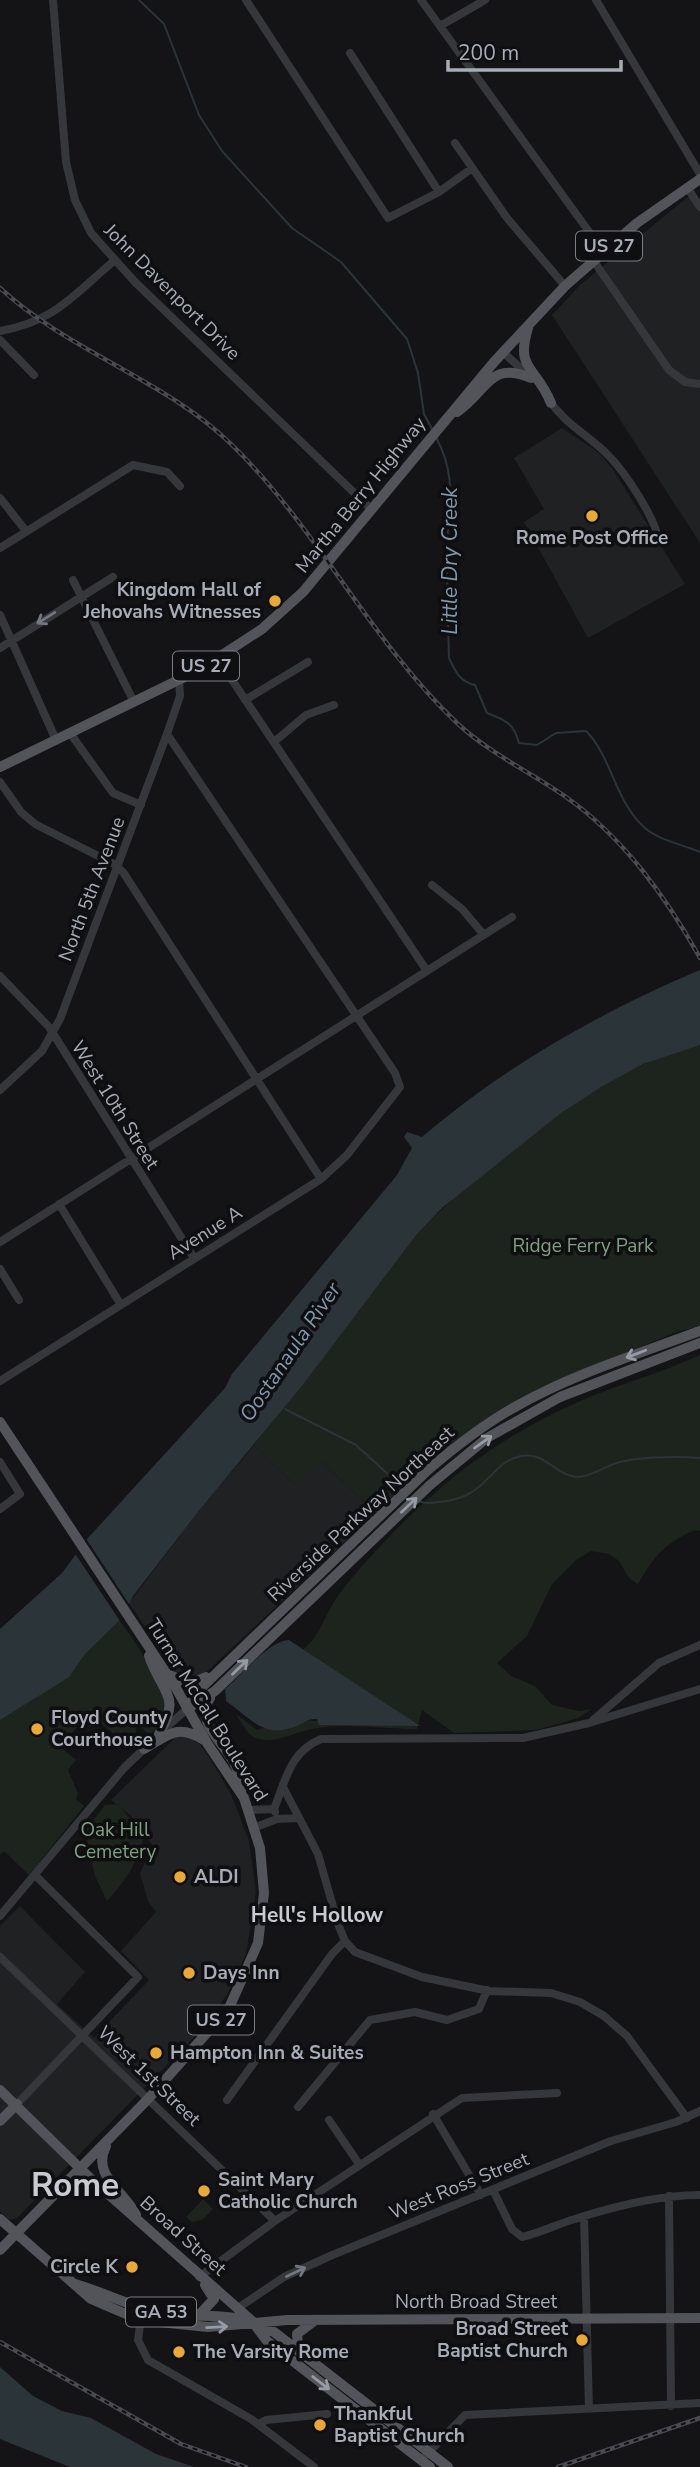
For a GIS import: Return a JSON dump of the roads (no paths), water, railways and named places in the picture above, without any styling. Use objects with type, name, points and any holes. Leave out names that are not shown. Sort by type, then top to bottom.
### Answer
[{"type":"main road","name":"US 27","points":[[459,408],[503,352],[565,286],[603,251],[700,176]]},
{"type":"main road","points":[[529,325],[522,348],[523,358],[541,380],[551,403]]},
{"type":"main road","points":[[459,408],[474,400],[497,373],[508,370],[531,378]]},
{"type":"main road","name":"Martha Berry Highway","points":[[0,767],[179,680],[218,659],[262,629],[303,592],[441,425],[459,408]]},
{"type":"main road","name":"Riverside Parkway Northeast","points":[[187,1709],[215,1691],[469,1437],[531,1398],[589,1372],[700,1331]]},
{"type":"main road","name":"Riverside Parkway Northeast","points":[[426,1481],[532,1411],[589,1384],[700,1343]]},
{"type":"main road","name":"Turner McCall Boulevard","points":[[0,1422],[165,1671],[207,1743],[251,1810],[256,1828],[264,1893],[260,1935],[249,1969],[229,2008],[214,2029],[0,2250]]},
{"type":"main road","name":"Riverside Parkway Northeast","points":[[187,1709],[199,1690],[310,1583],[384,1520]]},
{"type":"main road","points":[[165,1671],[189,1684],[201,1680],[303,1583],[310,1583]]},
{"type":"main road","points":[[142,1639],[156,1678],[172,1703],[171,1714],[159,1734]]},
{"type":"main road","points":[[215,1691],[205,1705],[205,1716],[236,1766],[244,1798]]},
{"type":"main road","points":[[144,1749],[175,1732],[185,1730],[207,1743]]},
{"type":"main road","name":"Broad Street","points":[[0,2090],[200,2277],[252,2321]]},
{"type":"main road","points":[[0,2121],[17,2104]]},
{"type":"main road","points":[[109,2139],[102,2155],[102,2172],[129,2201],[138,2220]]},
{"type":"main road","points":[[0,2218],[15,2234]]},
{"type":"main road","name":"GA 53","points":[[15,2234],[83,2292],[112,2311],[140,2320],[208,2327],[252,2321]]},
{"type":"main road","points":[[200,2277],[214,2300],[211,2306],[200,2314]]},
{"type":"main road","name":"GA 53","points":[[72,2283],[145,2309],[181,2315],[231,2315],[252,2321]]},
{"type":"main road","name":"North Broad Street","points":[[252,2321],[700,2318]]},
{"type":"main road","points":[[252,2321],[274,2332],[355,2395]]},
{"type":"main road","points":[[252,2321],[267,2341],[432,2461]]},
{"type":"main road","points":[[314,2321],[299,2331],[298,2345],[432,2461]]},
{"type":"street","name":"John Davenport Drive","points":[[53,0],[64,147],[71,186],[87,226],[114,261],[372,510]]},
{"type":"street","points":[[246,0],[388,218],[439,192],[471,169]]},
{"type":"street","points":[[421,0],[603,251]]},
{"type":"street","points":[[440,26],[485,0]]},
{"type":"street","points":[[596,0],[700,176]]},
{"type":"street","points":[[350,54],[439,192]]},
{"type":"street","points":[[455,143],[507,218],[565,286]]},
{"type":"street","points":[[687,187],[700,206]]},
{"type":"street","points":[[593,260],[669,370],[685,382],[700,384]]},
{"type":"street","points":[[0,331],[31,324],[53,313],[114,261]]},
{"type":"street","points":[[0,340],[34,375]]},
{"type":"street","points":[[503,352],[531,378],[571,427],[609,456],[658,528],[659,543]]},
{"type":"street","points":[[0,548],[133,465],[167,472],[180,486]]},
{"type":"street","points":[[0,498],[26,531]]},
{"type":"street","points":[[0,648],[113,577]]},
{"type":"street","points":[[73,580],[134,702]]},
{"type":"street","points":[[0,615],[56,740]]},
{"type":"street","points":[[218,659],[427,971]]},
{"type":"street","points":[[245,700],[309,662]]},
{"type":"street","name":"North 5th Avenue","points":[[0,1090],[42,1051],[52,1033],[167,734],[180,696],[179,680]]},
{"type":"street","points":[[274,742],[306,715],[334,705]]},
{"type":"street","points":[[70,733],[113,793],[141,805]]},
{"type":"street","points":[[167,734],[357,1016]]},
{"type":"street","points":[[0,782],[21,812],[34,824],[118,867],[321,1179]]},
{"type":"street","points":[[432,885],[462,908],[484,935]]},
{"type":"street","points":[[0,1242],[512,917]]},
{"type":"street","name":"West 10th Street","points":[[0,976],[52,1033],[194,1258]]},
{"type":"street","name":"Avenue A","points":[[0,1381],[321,1179],[347,1155],[398,1090],[400,1082],[357,1016]]},
{"type":"street","points":[[59,1204],[121,1305]]},
{"type":"street","points":[[0,1269],[19,1300]]},
{"type":"street","points":[[0,1462],[20,1494],[0,1509]]},
{"type":"street","points":[[589,1723],[659,1663],[700,1645]]},
{"type":"street","points":[[277,1819],[274,1809],[296,1755],[304,1746],[321,1739],[523,1738],[589,1723],[700,1689]]},
{"type":"street","name":"Riverside Parkway Northeast","points":[[0,1916],[144,1749],[187,1709]]},
{"type":"street","points":[[282,1787],[318,1854],[345,1941],[360,1955],[422,1977],[487,1990],[551,1993],[580,2002],[604,2016],[627,2036],[687,2118]]},
{"type":"street","points":[[251,1810],[274,1809]]},
{"type":"street","points":[[256,1828],[277,1819],[299,1818]]},
{"type":"street","points":[[17,2104],[138,1977],[36,1875]]},
{"type":"street","points":[[227,2100],[332,1954],[345,1941]]},
{"type":"street","name":"West 1st Street","points":[[0,1957],[275,2221]]},
{"type":"street","points":[[298,2107],[367,2022],[415,2012],[440,2020],[451,2019],[479,2009],[487,1990]]},
{"type":"street","points":[[200,2277],[275,2221],[433,2114],[473,2095],[557,2093]]},
{"type":"street","name":"West Ross Street","points":[[238,2308],[292,2273],[611,2141],[687,2118],[700,2111]]},
{"type":"street","points":[[433,2114],[481,2195]]},
{"type":"street","points":[[330,2120],[359,2164]]},
{"type":"street","points":[[492,2190],[519,2237],[584,2216],[669,2196],[700,2195]]},
{"type":"street","points":[[669,2196],[671,2406]]},
{"type":"street","points":[[584,2216],[589,2409]]},
{"type":"street","points":[[145,2309],[140,2320],[138,2340],[148,2360],[258,2424],[314,2467]]},
{"type":"street","points":[[432,2461],[465,2415],[700,2403]]},
{"type":"street","points":[[258,2424],[266,2420],[327,2414]]},
{"type":"water","name":"Oostanaula River","points":[[700,970],[700,1045],[643,1064],[601,1087],[561,1113],[442,1208],[417,1234],[301,1387],[198,1512],[133,1596],[122,1618],[85,1654],[69,1677],[0,1720],[0,1629],[62,1573],[88,1538],[225,1388],[232,1374],[397,1175],[412,1148],[404,1137],[407,1132],[422,1137],[486,1087],[554,1043],[626,1004]]},
{"type":"water","points":[[289,1640],[420,1726],[319,1725],[317,1719],[313,1719],[295,1727],[271,1730],[255,1723],[226,1701],[225,1689],[272,1646]]},
{"type":"water","points":[[0,2367],[33,2396],[62,2411],[91,2418],[156,2454],[194,2467],[70,2467],[0,2439]]},
{"type":"waterway","name":"Little Dry Creek","points":[[139,0],[164,24],[199,115],[222,151],[292,228],[341,262],[407,339],[418,373],[424,414],[432,429]]},
{"type":"waterway","name":"Little Dry Creek","points":[[436,437],[450,481],[447,554],[449,658],[456,671],[462,679],[475,685],[487,713],[508,724],[515,731],[519,743],[537,745],[556,733],[586,731],[602,753],[627,806],[645,828],[657,836],[700,852]]},
{"type":"waterway","points":[[285,1409],[356,1445],[403,1488]]},
{"type":"waterway","points":[[418,1501],[439,1502],[468,1494],[501,1466],[521,1456],[538,1457],[564,1473],[579,1477],[629,1460],[700,1458]]},
{"type":"railway","points":[[0,288],[56,330],[176,401],[205,421],[231,444],[262,476],[290,511],[397,657],[426,691],[469,734],[566,797],[607,831],[658,891],[700,958]]},
{"type":"railway","points":[[0,2342],[181,2444],[246,2467]]},
{"type":"railway","points":[[558,2467],[700,2418]]},
{"type":"place","name":"Rome Post Office","points":[[592,516]]},
{"type":"place","name":"Kingdom Hall of Jehovahs Witnesses","points":[[275,601]]},
{"type":"place","name":"Floyd County Courthouse","points":[[37,1729]]},
{"type":"place","name":"ALDI","points":[[180,1877]]},
{"type":"place","name":"Days Inn","points":[[189,1973]]},
{"type":"place","name":"Hampton Inn & Suites","points":[[156,2053]]},
{"type":"place","name":"Saint Mary Catholic Church","points":[[204,2191]]},
{"type":"place","name":"Circle K","points":[[132,2267]]},
{"type":"place","name":"Broad Street Baptist Church","points":[[582,2340]]},
{"type":"place","name":"The Varsity Rome","points":[[179,2352]]},
{"type":"place","name":"Thankful Baptist Church","points":[[320,2425]]},
{"type":"district","name":"Hell's Hollow","points":[[317,1915]]},
{"type":"district","name":"Rome","points":[[75,2185]]},
{"type":"park label","name":"Ridge Ferry Park","points":[[583,1246]]},
{"type":"park label","name":"Oak Hill Cemetery","points":[[115,1841]]}]
